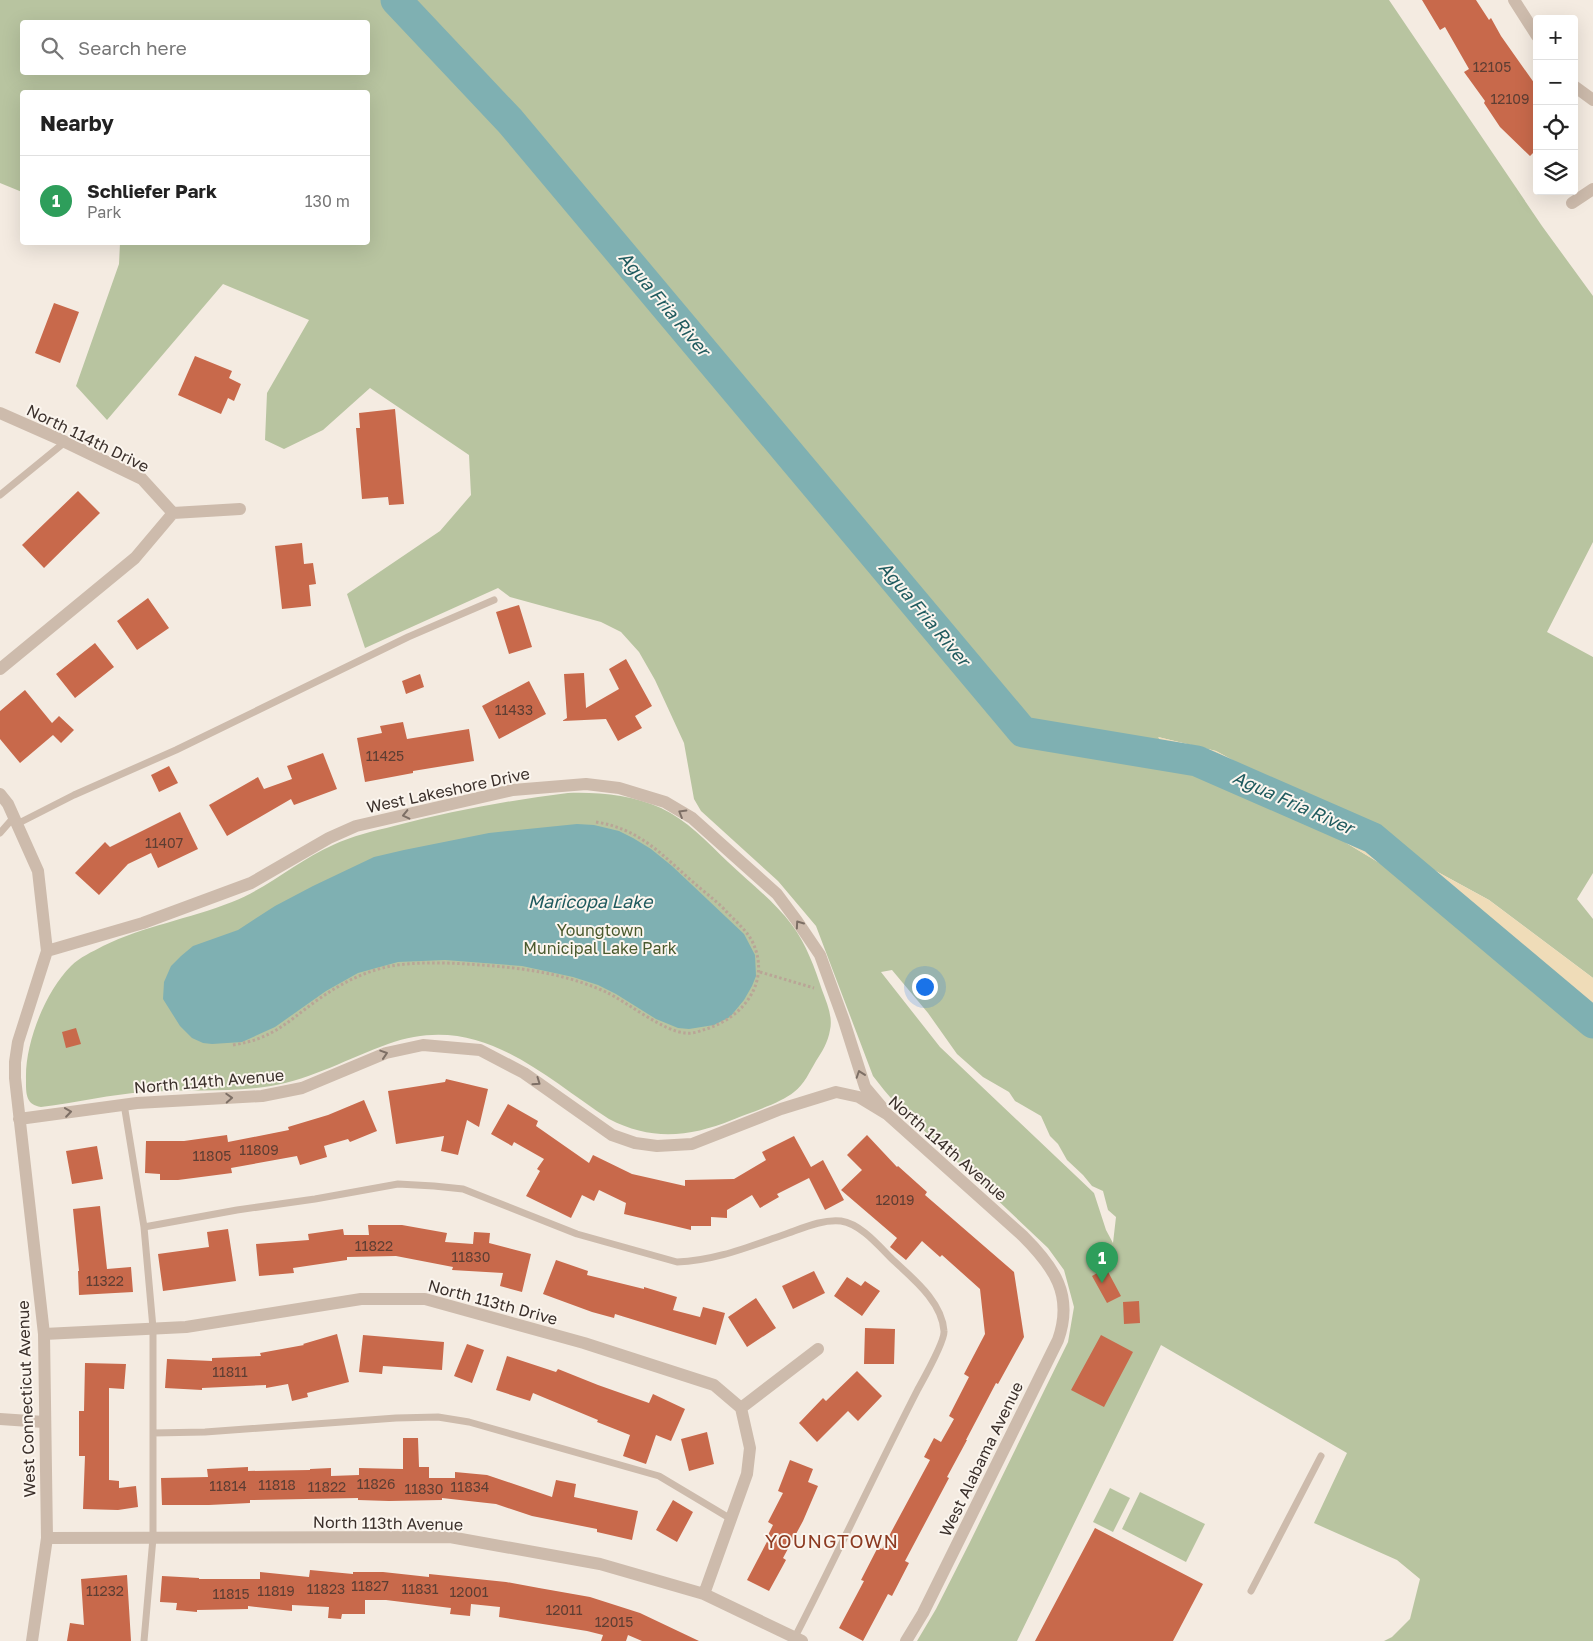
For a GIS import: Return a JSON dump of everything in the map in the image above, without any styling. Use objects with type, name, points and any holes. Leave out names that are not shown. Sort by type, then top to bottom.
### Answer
[{"type":"street","points":[[1514,0],[1533,30]]},
{"type":"street","points":[[1578,89],[1593,100]]},
{"type":"street","points":[[1572,203],[1593,189]]},
{"type":"street","name":"North 114th Drive","points":[[0,413],[142,479],[173,513]]},
{"type":"street","points":[[0,670],[135,558],[173,513],[240,509]]},
{"type":"street","name":"West Lakeshore Drive","points":[[47,951],[143,923],[250,883],[329,838],[356,826],[514,790],[586,784],[620,788],[665,802],[692,818],[777,894],[820,954],[865,1087],[887,1114]]},
{"type":"street","points":[[0,794],[8,804],[38,871],[47,951]]},
{"type":"street","name":"West Connecticut Avenue","points":[[32,1641],[47,1538],[44,1334],[15,1078],[15,1062],[18,1042],[47,951]]},
{"type":"street","name":"North 114th Avenue","points":[[20,1119],[124,1104],[262,1096],[302,1088],[386,1053],[423,1045],[480,1050],[524,1073],[612,1135],[635,1143],[657,1146],[692,1144],[781,1109],[836,1092],[859,1097],[887,1114],[1023,1236],[1049,1264],[1060,1286]]},
{"type":"street","name":"West Alabama Avenue","points":[[906,1641],[923,1613],[1058,1340],[1064,1320],[1060,1286]]},
{"type":"street","name":"North 113th Drive","points":[[44,1334],[186,1327],[361,1299],[425,1299],[584,1343],[714,1385],[742,1408]]},
{"type":"street","points":[[704,1594],[747,1474],[750,1448],[742,1408],[818,1349]]},
{"type":"street","points":[[0,1419],[44,1422]]},
{"type":"street","name":"North 113th Avenue","points":[[47,1538],[450,1537],[600,1564],[704,1594],[799,1639]]},
{"type":"lane","points":[[0,495],[65,442]]},
{"type":"lane","points":[[0,833],[16,821],[176,750],[408,637],[494,600]]},
{"type":"lane","points":[[124,1104],[144,1227],[153,1328],[153,1538],[144,1641]]},
{"type":"lane","points":[[144,1227],[398,1184],[463,1189],[577,1234],[677,1262],[691,1262],[722,1256],[824,1221],[842,1221],[865,1232],[926,1292],[941,1316],[944,1333],[933,1360],[867,1488],[799,1639]]},
{"type":"lane","points":[[153,1433],[205,1432],[396,1418],[438,1417],[469,1422],[659,1476],[731,1519]]},
{"type":"lane","points":[[1251,1591],[1321,1456]]},
{"type":"path","points":[[233,1045],[243,1044],[273,1032],[292,1020],[316,1000],[354,977],[396,966],[462,963],[527,969],[559,975],[612,994],[657,1022],[683,1034],[711,1028],[730,1018],[751,995],[760,972],[755,949],[749,936],[719,904],[654,847],[639,836],[618,826],[596,822]]},
{"type":"path","points":[[760,972],[814,988]]},
{"type":"green space","points":[[0,0],[1389,0],[1542,226],[1593,296],[1593,542],[1547,632],[1593,657],[1593,873],[1577,899],[1593,919],[1593,978],[1489,900],[1216,751],[1158,737],[1343,841],[1494,932],[1522,970],[1559,998],[1593,1035],[1593,1641],[1384,1641],[1392,1637],[1410,1619],[1420,1579],[1397,1560],[1314,1523],[1347,1453],[1161,1345],[1017,1641],[917,1641],[936,1609],[970,1542],[1068,1342],[1074,1307],[1064,1270],[1048,1248],[896,1104],[873,1076],[816,926],[778,881],[701,811],[694,799],[684,743],[655,680],[639,652],[621,632],[601,622],[510,597],[498,588],[365,648],[347,594],[440,531],[471,495],[469,455],[370,388],[323,430],[284,449],[265,440],[267,393],[309,320],[223,284],[107,420],[76,386],[119,264],[120,245],[370,245],[370,90],[20,90],[20,191],[0,183]],"holes":[[[892,970],[928,1013],[957,1054],[983,1077],[1009,1092],[1015,1101],[1041,1116],[1050,1136],[1058,1144],[1067,1160],[1092,1186],[1103,1191],[1108,1210],[1116,1217],[1113,1243],[1106,1230],[1094,1193],[940,1047],[881,972]]]},
{"type":"green space","name":"Youngtown Municipal Lake Park","points":[[568,793],[592,793],[627,797],[661,808],[670,813],[704,839],[770,900],[792,925],[802,940],[813,965],[828,1005],[831,1020],[829,1034],[824,1047],[798,1089],[773,1104],[701,1130],[670,1134],[640,1131],[609,1119],[532,1066],[506,1052],[479,1041],[451,1035],[421,1036],[388,1044],[316,1073],[271,1086],[133,1093],[41,1107],[29,1101],[26,1089],[27,1065],[29,1050],[38,1019],[62,977],[71,966],[86,955],[134,933],[232,902],[270,882],[320,851],[355,836],[459,811]]},
{"type":"green space","points":[[1110,1488],[1130,1498],[1113,1532],[1093,1522]]},
{"type":"green space","points":[[1140,1492],[1205,1524],[1186,1562],[1122,1529]]},
{"type":"sand","points":[[1158,737],[1216,751],[1489,900],[1593,978],[1593,1035],[1559,998],[1522,970],[1494,932],[1343,841],[1172,761]]},
{"type":"water","name":"Maricopa Lake","points":[[577,824],[594,825],[619,831],[651,849],[672,866],[744,934],[755,955],[756,976],[744,1000],[730,1017],[714,1025],[689,1029],[678,1028],[656,1019],[598,985],[573,977],[522,966],[445,960],[398,962],[358,973],[326,991],[275,1027],[242,1042],[212,1044],[203,1043],[192,1038],[180,1026],[163,999],[164,982],[171,966],[193,946],[238,930],[275,906],[374,857],[489,833]]},
{"type":"building","points":[[1422,0],[1476,0],[1489,20],[1491,18],[1501,36],[1533,81],[1533,153],[1530,156],[1500,127],[1484,103],[1485,101],[1464,72],[1469,69],[1445,27],[1440,30]]},
{"type":"building","points":[[54,303],[79,312],[60,363],[35,353]]},
{"type":"building","points":[[195,356],[232,371],[229,378],[241,384],[234,401],[228,398],[221,414],[178,395]]},
{"type":"building","points":[[395,409],[404,504],[389,505],[388,497],[362,499],[356,428],[360,428],[359,413]]},
{"type":"building","points":[[78,491],[100,513],[44,568],[22,545]]},
{"type":"building","points":[[302,543],[304,564],[313,563],[316,584],[309,585],[311,606],[282,609],[275,546]]},
{"type":"building","points":[[148,598],[169,628],[137,650],[117,621]]},
{"type":"building","points":[[519,605],[532,647],[509,654],[496,612]]},
{"type":"building","points":[[95,643],[114,667],[75,698],[56,674]]},
{"type":"building","points":[[626,659],[652,706],[635,716],[642,728],[618,741],[606,719],[562,721],[567,718],[564,674],[584,673],[586,708],[619,689],[609,669]]},
{"type":"building","points":[[420,674],[424,687],[406,694],[402,681]]},
{"type":"building","points":[[529,681],[546,714],[499,739],[482,706]]},
{"type":"building","points":[[25,690],[52,723],[59,716],[74,730],[61,743],[53,735],[20,763],[0,739],[0,711]]},
{"type":"building","points":[[403,722],[407,739],[469,729],[474,761],[413,771],[413,773],[365,782],[357,738],[382,733],[380,726]]},
{"type":"building","points":[[323,753],[337,789],[294,805],[291,799],[227,836],[209,805],[258,777],[264,789],[292,779],[287,766]]},
{"type":"building","points":[[169,766],[178,783],[159,792],[151,775]]},
{"type":"building","points":[[180,812],[198,849],[158,868],[151,853],[128,864],[99,895],[75,873],[105,842],[110,847]]},
{"type":"building","points":[[76,1028],[81,1044],[66,1048],[62,1032]]},
{"type":"building","points":[[446,1079],[488,1089],[479,1127],[467,1120],[458,1155],[441,1151],[444,1136],[396,1144],[388,1091],[445,1082]]},
{"type":"building","points":[[364,1100],[377,1131],[350,1142],[348,1139],[324,1146],[327,1157],[300,1165],[297,1156],[231,1168],[232,1173],[178,1180],[160,1180],[160,1174],[145,1173],[146,1141],[184,1141],[227,1135],[228,1142],[289,1130],[288,1127],[328,1115]]},
{"type":"building","points":[[508,1104],[538,1121],[536,1126],[589,1163],[593,1155],[632,1174],[685,1186],[685,1180],[734,1179],[766,1160],[762,1152],[794,1136],[811,1167],[823,1160],[844,1200],[825,1210],[809,1178],[777,1194],[779,1197],[760,1208],[752,1195],[727,1210],[727,1218],[711,1217],[711,1226],[691,1226],[691,1230],[624,1214],[626,1203],[599,1190],[594,1201],[582,1195],[571,1218],[526,1196],[540,1171],[537,1169],[544,1159],[514,1142],[512,1146],[491,1134]]},
{"type":"building","points":[[867,1135],[897,1167],[927,1192],[925,1195],[1014,1272],[1024,1337],[998,1384],[996,1383],[947,1477],[949,1478],[905,1561],[909,1563],[892,1596],[888,1594],[863,1641],[839,1628],[864,1581],[861,1580],[878,1547],[882,1549],[930,1460],[924,1457],[934,1438],[941,1442],[954,1419],[949,1416],[969,1377],[964,1374],[985,1334],[980,1289],[942,1255],[940,1257],[922,1241],[906,1260],[890,1247],[897,1238],[841,1190],[862,1170],[847,1155]]},
{"type":"building","points":[[97,1146],[103,1179],[72,1184],[66,1151]]},
{"type":"building","points":[[100,1206],[107,1269],[131,1267],[133,1292],[79,1295],[79,1271],[73,1209]]},
{"type":"building","points":[[368,1225],[402,1225],[447,1233],[445,1242],[473,1244],[474,1232],[490,1233],[489,1243],[531,1254],[522,1292],[500,1286],[503,1273],[452,1270],[453,1267],[396,1256],[347,1257],[347,1260],[293,1268],[294,1273],[259,1276],[256,1244],[309,1240],[308,1234],[343,1229],[344,1235],[369,1235]]},
{"type":"building","points":[[228,1229],[236,1281],[163,1291],[158,1254],[209,1247],[207,1232]]},
{"type":"building","points":[[556,1260],[588,1271],[587,1275],[644,1289],[644,1287],[677,1297],[673,1310],[700,1317],[703,1307],[725,1313],[716,1345],[615,1314],[614,1318],[592,1312],[543,1294]]},
{"type":"building","points":[[1106,1268],[1121,1296],[1107,1303],[1092,1276]]},
{"type":"building","points":[[814,1271],[825,1293],[793,1309],[782,1286]]},
{"type":"building","points":[[847,1277],[861,1286],[865,1281],[880,1291],[862,1316],[834,1296]]},
{"type":"building","points":[[756,1298],[776,1328],[747,1347],[728,1317]]},
{"type":"building","points":[[1139,1301],[1140,1323],[1124,1324],[1123,1302]]},
{"type":"building","points":[[865,1328],[895,1329],[894,1364],[864,1364]]},
{"type":"building","points":[[337,1334],[349,1382],[307,1393],[308,1397],[292,1401],[288,1384],[266,1388],[266,1385],[202,1388],[202,1390],[165,1388],[167,1359],[212,1361],[212,1358],[261,1356],[260,1353],[304,1345]]},
{"type":"building","points":[[363,1335],[444,1342],[442,1370],[383,1366],[382,1374],[359,1372]]},
{"type":"building","points":[[1101,1335],[1133,1352],[1104,1407],[1071,1390]]},
{"type":"building","points":[[467,1344],[484,1350],[472,1383],[454,1376]]},
{"type":"building","points":[[507,1356],[556,1372],[558,1369],[649,1403],[653,1394],[685,1409],[671,1441],[656,1435],[646,1464],[623,1456],[630,1435],[533,1393],[530,1401],[496,1390]]},
{"type":"building","points":[[85,1363],[126,1364],[124,1389],[109,1388],[109,1480],[119,1481],[119,1488],[136,1486],[138,1507],[118,1510],[83,1509],[85,1456],[79,1456],[79,1411],[84,1411]]},
{"type":"building","points":[[857,1371],[882,1396],[858,1421],[848,1411],[817,1442],[799,1423],[823,1398],[826,1401]]},
{"type":"building","points":[[707,1432],[714,1464],[689,1471],[681,1439]]},
{"type":"building","points":[[403,1438],[418,1438],[419,1467],[429,1467],[429,1478],[455,1478],[455,1472],[487,1475],[552,1497],[556,1480],[576,1484],[574,1497],[638,1511],[632,1540],[597,1532],[597,1529],[532,1516],[496,1504],[442,1498],[442,1500],[389,1501],[358,1500],[358,1498],[250,1500],[250,1503],[162,1505],[161,1478],[208,1477],[207,1469],[248,1467],[248,1471],[331,1468],[331,1476],[359,1475],[359,1468],[403,1469]]},
{"type":"building","points":[[790,1460],[813,1469],[808,1482],[818,1486],[803,1521],[783,1558],[786,1560],[769,1591],[747,1580],[770,1536],[768,1535],[773,1525],[768,1522],[783,1493],[778,1491]]},
{"type":"building","points":[[673,1500],[693,1512],[677,1542],[656,1530]]},
{"type":"building","points":[[1095,1528],[1203,1584],[1173,1641],[1035,1641]]},
{"type":"building","points":[[310,1570],[353,1574],[353,1572],[383,1572],[429,1577],[429,1574],[506,1582],[590,1597],[640,1613],[699,1641],[642,1641],[628,1635],[626,1641],[601,1641],[603,1635],[499,1617],[500,1607],[471,1604],[470,1616],[450,1614],[451,1608],[386,1600],[365,1600],[365,1614],[342,1614],[341,1619],[328,1618],[329,1607],[292,1605],[292,1611],[248,1606],[248,1609],[197,1610],[197,1612],[176,1610],[177,1603],[160,1602],[162,1576],[199,1579],[260,1579],[260,1572],[309,1577]]},
{"type":"building","points":[[127,1575],[131,1641],[67,1641],[70,1623],[84,1625],[81,1579]]},
{"type":"waterway","name":"Agua Fria River","points":[[396,0],[510,121],[1023,732],[1197,761],[1373,838],[1593,1023]]},
{"type":"place","name":"Schliefer Park","points":[[1102,1283]]},
{"type":"district","name":"YOUNGTOWN","points":[[832,1541]]}]
